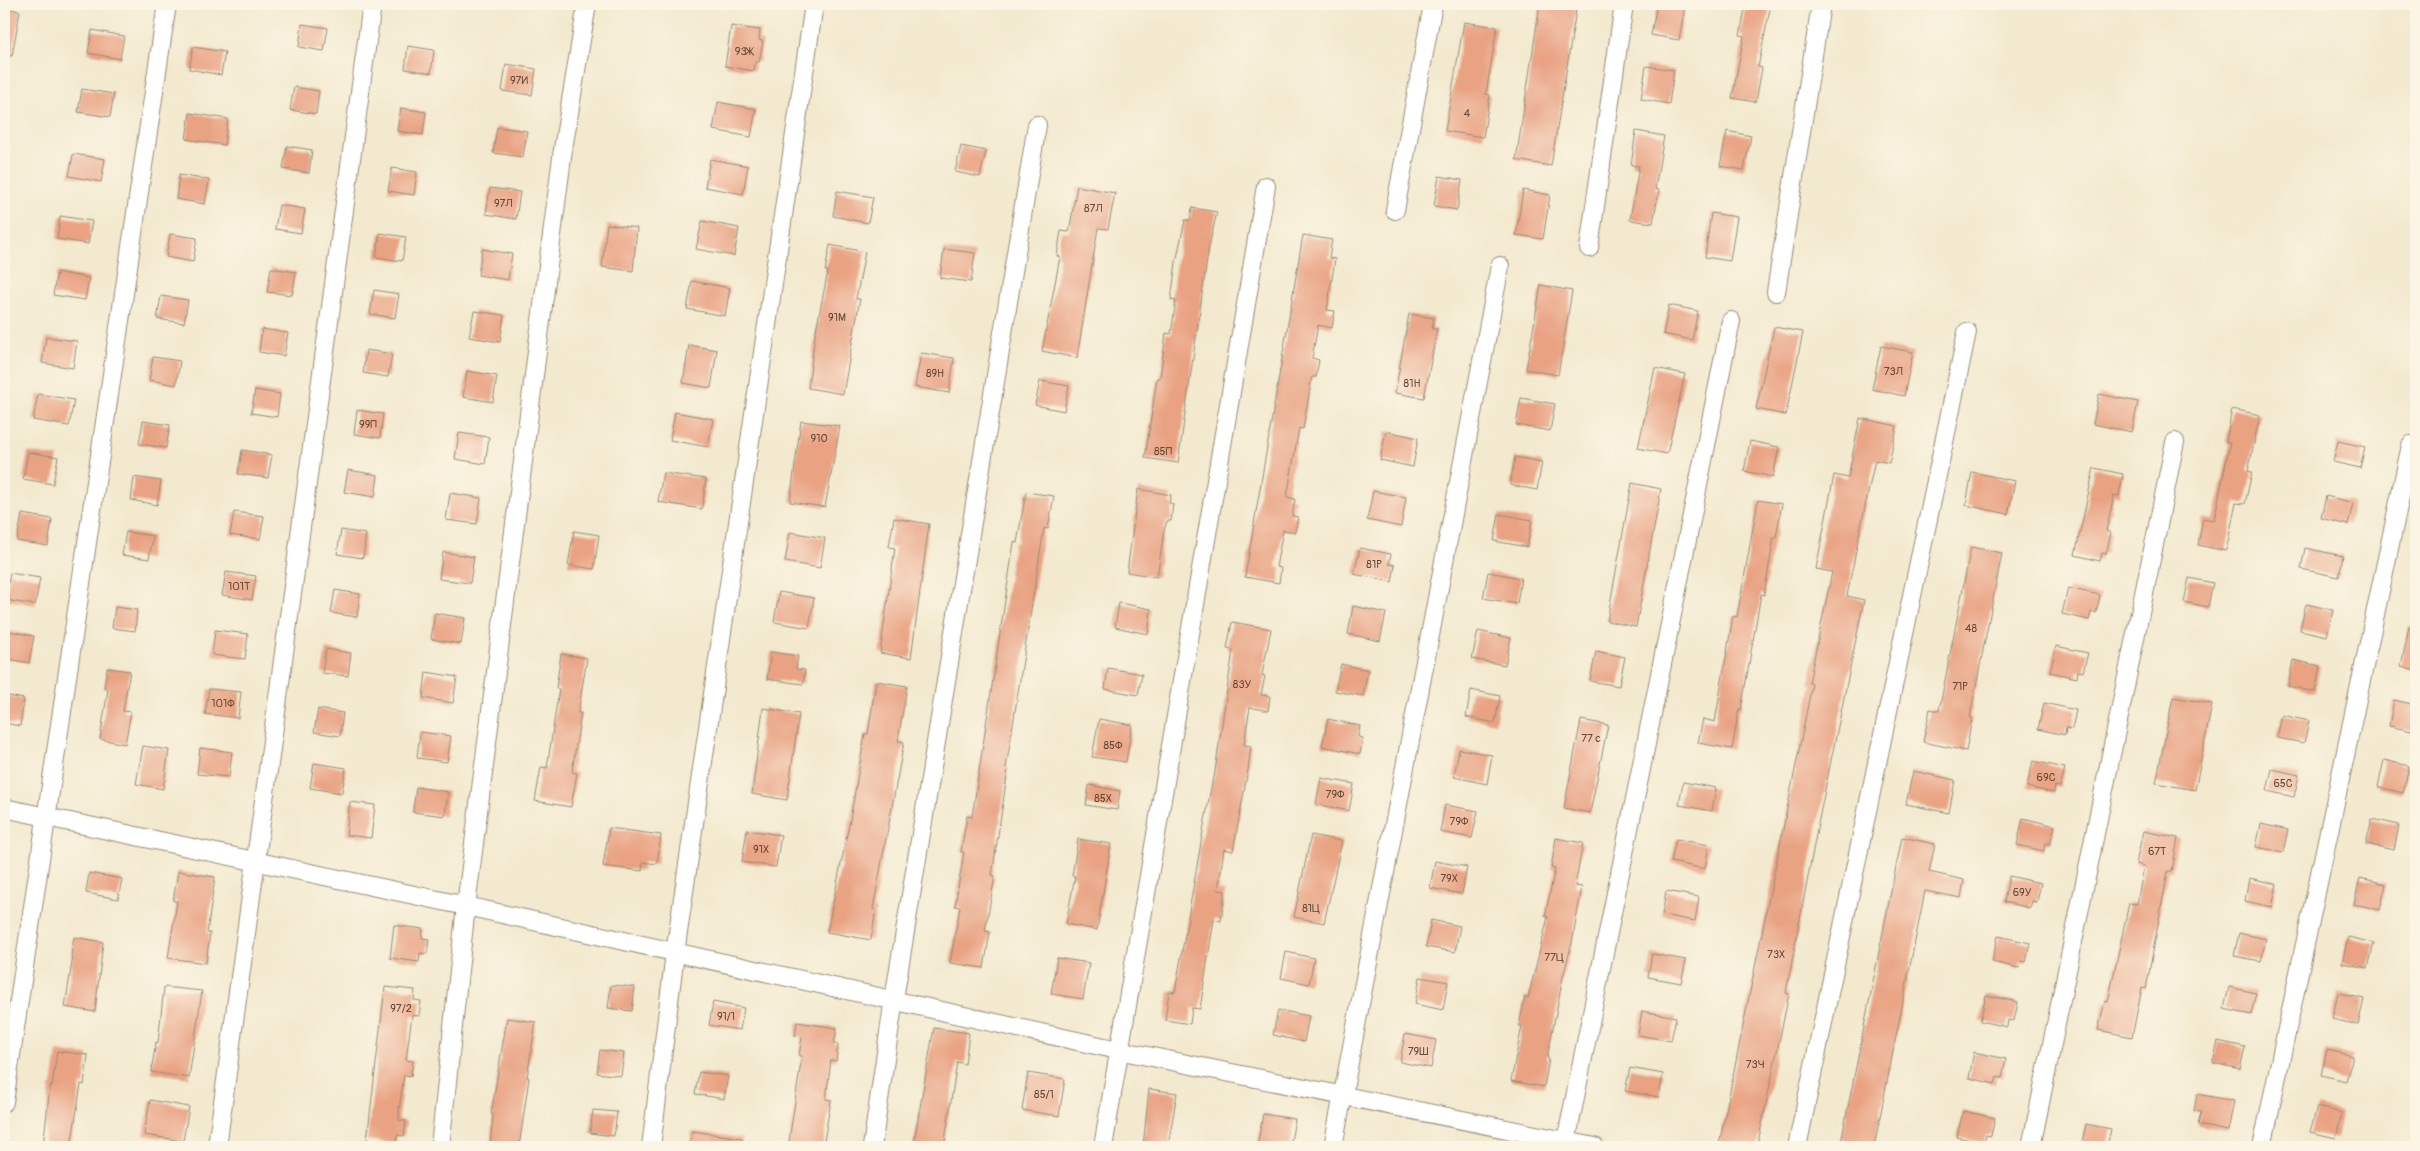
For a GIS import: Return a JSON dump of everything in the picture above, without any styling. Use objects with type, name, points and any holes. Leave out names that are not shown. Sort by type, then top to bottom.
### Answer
[{"type":"street","points":[[4,1102],[45,817],[168,4]]},
{"type":"street","points":[[217,1147],[372,4]]},
{"type":"street","points":[[440,1147],[466,906],[563,149],[587,4]]},
{"type":"street","points":[[651,1147],[675,953],[814,4]]},
{"type":"street","points":[[1395,210],[1433,4]]},
{"type":"street","points":[[1590,248],[1624,4]]},
{"type":"street","points":[[1776,292],[1821,4]]},
{"type":"street","points":[[872,1147],[894,999],[1038,125]]},
{"type":"street","points":[[1103,1147],[1266,186]]},
{"type":"street","points":[[1333,1147],[1500,266]]},
{"type":"street","points":[[1565,1144],[1731,321]]},
{"type":"street","points":[[1797,1147],[1967,332]]},
{"type":"street","points":[[2031,1147],[2175,442]]},
{"type":"street","points":[[2262,1147],[2411,445]]},
{"type":"street","points":[[4,808],[466,906],[1118,1050],[1565,1144],[1595,1147]]},
{"type":"building","points":[[1540,4],[1577,4],[1551,166],[1516,160]]},
{"type":"building","points":[[1657,4],[1685,6],[1679,40],[1651,35]]},
{"type":"building","points":[[1746,4],[1771,4],[1758,67],[1762,68],[1756,102],[1732,98],[1744,36],[1740,35]]},
{"type":"building","points":[[4,8],[20,11],[12,56],[4,55]]},
{"type":"building","points":[[1464,22],[1497,27],[1486,94],[1490,95],[1483,137],[1445,131]]},
{"type":"building","points":[[302,24],[328,28],[324,51],[299,47]]},
{"type":"building","points":[[731,26],[760,30],[759,40],[763,41],[759,62],[755,62],[754,71],[725,66]]},
{"type":"building","points":[[92,30],[124,36],[120,59],[88,53]]},
{"type":"building","points":[[408,46],[434,50],[431,73],[405,69]]},
{"type":"building","points":[[193,47],[225,52],[221,75],[189,69]]},
{"type":"building","points":[[506,64],[536,69],[532,95],[502,91]]},
{"type":"building","points":[[1646,66],[1674,70],[1669,104],[1641,99]]},
{"type":"building","points":[[294,87],[319,91],[316,114],[290,110]]},
{"type":"building","points":[[82,89],[114,94],[110,117],[78,112]]},
{"type":"building","points":[[718,102],[756,109],[751,137],[713,130]]},
{"type":"building","points":[[401,108],[426,112],[423,135],[397,131]]},
{"type":"building","points":[[190,113],[228,119],[224,145],[186,139]]},
{"type":"building","points":[[497,127],[527,131],[523,157],[493,153]]},
{"type":"building","points":[[1636,131],[1664,136],[1655,189],[1659,190],[1653,223],[1630,220],[1639,166],[1631,165]]},
{"type":"building","points":[[1727,131],[1751,136],[1744,170],[1720,166]]},
{"type":"building","points":[[287,146],[312,150],[309,173],[283,169]]},
{"type":"building","points":[[961,146],[986,151],[980,177],[955,172]]},
{"type":"building","points":[[73,154],[105,159],[101,182],[69,176]]},
{"type":"building","points":[[710,159],[748,166],[743,194],[705,187]]},
{"type":"building","points":[[392,168],[417,172],[414,195],[388,191]]},
{"type":"building","points":[[179,175],[209,180],[205,204],[176,199]]},
{"type":"building","points":[[1439,176],[1462,180],[1457,210],[1434,206]]},
{"type":"building","points":[[1077,186],[1115,193],[1108,229],[1098,228],[1077,358],[1042,351],[1060,257],[1057,256],[1061,231],[1069,232]]},
{"type":"building","points":[[490,188],[520,192],[516,219],[486,214]]},
{"type":"building","points":[[1523,190],[1550,195],[1543,239],[1516,235]]},
{"type":"building","points":[[837,191],[873,197],[868,223],[833,216]]},
{"type":"building","points":[[279,205],[305,209],[301,233],[275,229]]},
{"type":"building","points":[[1192,208],[1217,212],[1209,246],[1178,463],[1145,458],[1157,378],[1160,378],[1166,333],[1171,334],[1176,301],[1171,300],[1176,262],[1185,220],[1190,220]]},
{"type":"building","points":[[1711,213],[1737,217],[1730,261],[1705,257]]},
{"type":"building","points":[[60,216],[92,221],[88,244],[57,239]]},
{"type":"building","points":[[702,221],[739,228],[734,256],[696,249]]},
{"type":"building","points":[[607,224],[637,228],[633,271],[602,267]]},
{"type":"building","points":[[380,233],[406,237],[402,261],[376,257]]},
{"type":"building","points":[[170,234],[197,238],[193,262],[166,257]]},
{"type":"building","points":[[1303,235],[1332,240],[1329,258],[1335,259],[1327,310],[1335,311],[1332,328],[1318,325],[1312,358],[1319,360],[1316,377],[1312,377],[1303,429],[1299,428],[1287,497],[1295,499],[1292,516],[1298,517],[1295,532],[1283,530],[1276,567],[1281,568],[1279,583],[1245,577]]},
{"type":"building","points":[[830,245],[865,252],[856,299],[860,299],[843,394],[808,388],[815,335],[828,271],[825,271]]},
{"type":"building","points":[[482,249],[512,254],[508,280],[478,275]]},
{"type":"building","points":[[944,249],[975,253],[971,282],[940,278]]},
{"type":"building","points":[[271,268],[296,272],[292,295],[267,292]]},
{"type":"building","points":[[57,272],[89,278],[85,300],[53,295]]},
{"type":"building","points":[[692,281],[730,288],[725,316],[687,309]]},
{"type":"building","points":[[1541,285],[1572,291],[1558,375],[1526,369]]},
{"type":"building","points":[[374,290],[399,294],[395,318],[370,314]]},
{"type":"building","points":[[161,296],[188,300],[184,323],[157,319]]},
{"type":"building","points":[[1669,305],[1698,311],[1692,340],[1663,334]]},
{"type":"building","points":[[474,311],[504,315],[500,342],[469,337]]},
{"type":"building","points":[[1409,314],[1434,318],[1432,329],[1437,329],[1424,398],[1395,393]]},
{"type":"building","points":[[1774,327],[1803,332],[1786,415],[1756,409]]},
{"type":"building","points":[[262,329],[288,333],[284,356],[259,352]]},
{"type":"building","points":[[46,337],[77,341],[73,368],[42,363]]},
{"type":"building","points":[[689,345],[717,350],[711,388],[683,383]]},
{"type":"building","points":[[1881,346],[1913,352],[1904,396],[1872,389]]},
{"type":"building","points":[[366,350],[392,354],[388,377],[363,373]]},
{"type":"building","points":[[921,353],[954,358],[949,393],[915,387]]},
{"type":"building","points":[[153,357],[180,361],[176,385],[149,380]]},
{"type":"building","points":[[1655,368],[1685,374],[1667,454],[1638,448]]},
{"type":"building","points":[[467,371],[497,376],[493,402],[463,397]]},
{"type":"building","points":[[1040,381],[1069,386],[1064,411],[1035,405]]},
{"type":"building","points":[[255,390],[280,394],[277,417],[251,413]]},
{"type":"building","points":[[38,394],[74,400],[69,426],[33,420]]},
{"type":"building","points":[[2099,394],[2138,402],[2132,432],[2093,424]]},
{"type":"building","points":[[1521,398],[1555,404],[1550,431],[1516,425]]},
{"type":"building","points":[[2232,409],[2260,415],[2248,471],[2252,472],[2245,504],[2236,503],[2226,551],[2198,545],[2203,518],[2214,520],[2230,443],[2226,442]]},
{"type":"building","points":[[357,410],[383,414],[380,438],[354,434]]},
{"type":"building","points":[[675,412],[713,419],[708,447],[670,440]]},
{"type":"building","points":[[1860,418],[1897,426],[1889,463],[1875,460],[1847,596],[1864,600],[1818,824],[1786,993],[1789,994],[1757,1147],[1719,1145],[1801,740],[1812,684],[1809,683],[1832,572],[1816,569],[1834,475],[1848,478]]},
{"type":"building","points":[[143,421],[170,425],[166,448],[139,444]]},
{"type":"building","points":[[801,421],[840,426],[825,507],[790,502]]},
{"type":"building","points":[[1386,431],[1418,438],[1413,467],[1380,460]]},
{"type":"building","points":[[459,433],[489,437],[485,464],[455,459]]},
{"type":"building","points":[[1750,441],[1779,447],[1773,477],[1744,471]]},
{"type":"building","points":[[2338,441],[2365,447],[2360,468],[2333,462]]},
{"type":"building","points":[[242,450],[272,455],[268,478],[238,474]]},
{"type":"building","points":[[28,452],[58,457],[53,484],[23,479]]},
{"type":"building","points":[[1515,457],[1542,462],[1537,490],[1510,485]]},
{"type":"building","points":[[2094,468],[2123,474],[2119,496],[2114,495],[2106,531],[2111,533],[2106,554],[2102,553],[2100,561],[2075,555]]},
{"type":"building","points":[[348,470],[378,475],[375,497],[344,492]]},
{"type":"building","points":[[1972,472],[2015,481],[2008,514],[1966,505]]},
{"type":"building","points":[[663,473],[706,479],[702,509],[658,502]]},
{"type":"building","points":[[134,477],[161,481],[157,505],[131,500]]},
{"type":"building","points":[[1632,483],[1661,489],[1636,627],[1607,621]]},
{"type":"building","points":[[1138,489],[1171,495],[1169,503],[1173,504],[1171,521],[1167,521],[1164,531],[1157,577],[1127,572]]},
{"type":"building","points":[[1373,491],[1406,497],[1401,527],[1367,520]]},
{"type":"building","points":[[1026,492],[1054,496],[1048,529],[1044,528],[1006,768],[1008,769],[992,875],[995,876],[985,931],[990,932],[984,968],[950,963],[960,907],[955,906],[964,852],[961,852],[967,816],[972,817],[1014,542],[1017,543]]},
{"type":"building","points":[[450,493],[481,498],[477,524],[446,520]]},
{"type":"building","points":[[2326,496],[2353,503],[2348,525],[2321,518]]},
{"type":"building","points":[[1758,500],[1782,504],[1764,595],[1761,594],[1741,710],[1739,709],[1732,749],[1698,743],[1703,719],[1715,722],[1733,616],[1737,617]]},
{"type":"building","points":[[234,512],[264,516],[260,539],[230,535]]},
{"type":"building","points":[[22,514],[52,519],[48,546],[17,541]]},
{"type":"building","points":[[1499,514],[1532,520],[1527,547],[1494,541]]},
{"type":"building","points":[[894,518],[929,524],[911,658],[880,653],[895,548],[889,547]]},
{"type":"building","points":[[341,530],[366,534],[363,558],[337,554]]},
{"type":"building","points":[[574,531],[599,535],[594,569],[568,565]]},
{"type":"building","points":[[126,532],[153,536],[149,559],[122,555]]},
{"type":"building","points":[[790,532],[825,538],[820,568],[785,562]]},
{"type":"building","points":[[1971,547],[2002,553],[1970,717],[1972,718],[1966,751],[1923,742],[1930,709],[1939,711]]},
{"type":"building","points":[[1360,548],[1391,554],[1389,564],[1395,565],[1392,582],[1354,574]]},
{"type":"building","points":[[2305,548],[2343,556],[2339,577],[2301,569]]},
{"type":"building","points":[[443,552],[474,557],[470,583],[439,579]]},
{"type":"building","points":[[226,572],[256,576],[252,600],[222,595]]},
{"type":"building","points":[[1488,572],[1521,578],[1517,604],[1483,598]]},
{"type":"building","points":[[10,573],[40,578],[35,605],[5,600]]},
{"type":"building","points":[[2189,578],[2213,583],[2208,607],[2184,602]]},
{"type":"building","points":[[2068,588],[2100,595],[2096,613],[2091,612],[2089,620],[2062,614]]},
{"type":"building","points":[[335,590],[360,594],[357,617],[331,613]]},
{"type":"building","points":[[779,592],[814,598],[809,628],[774,622]]},
{"type":"building","points":[[1119,603],[1151,609],[1148,634],[1115,627]]},
{"type":"building","points":[[2306,604],[2333,610],[2327,636],[2300,630]]},
{"type":"building","points":[[1353,606],[1386,613],[1380,641],[1348,634]]},
{"type":"building","points":[[115,607],[137,610],[135,631],[112,628]]},
{"type":"building","points":[[435,613],[465,618],[461,644],[431,639]]},
{"type":"building","points":[[1232,622],[1271,629],[1262,675],[1265,676],[1261,695],[1270,696],[1268,711],[1250,707],[1244,745],[1251,746],[1248,770],[1233,851],[1224,849],[1218,890],[1225,891],[1221,921],[1214,919],[1200,1009],[1192,1008],[1190,1024],[1165,1020],[1169,991],[1175,992],[1214,778],[1233,650],[1227,649]]},
{"type":"building","points":[[2409,626],[2416,626],[2416,671],[2401,667]]},
{"type":"building","points":[[4,630],[34,636],[29,663],[4,658]]},
{"type":"building","points":[[215,630],[248,634],[245,659],[212,655]]},
{"type":"building","points":[[1478,631],[1511,638],[1505,665],[1472,659]]},
{"type":"building","points":[[2056,646],[2088,653],[2083,672],[2078,671],[2077,678],[2050,672]]},
{"type":"building","points":[[326,649],[351,653],[348,676],[322,673]]},
{"type":"building","points":[[1596,651],[1625,657],[1619,686],[1590,681]]},
{"type":"building","points":[[771,652],[798,656],[796,669],[805,670],[803,684],[767,679]]},
{"type":"building","points":[[561,654],[587,658],[578,713],[581,713],[572,772],[577,773],[571,807],[535,801],[541,767],[547,768],[559,689],[556,688]]},
{"type":"building","points":[[2293,660],[2320,666],[2315,692],[2288,686]]},
{"type":"building","points":[[1341,664],[1368,670],[1363,696],[1335,691]]},
{"type":"building","points":[[107,668],[130,671],[123,711],[131,712],[125,744],[100,739],[108,689],[104,688]]},
{"type":"building","points":[[1108,668],[1142,674],[1138,695],[1105,689]]},
{"type":"building","points":[[426,672],[457,677],[453,703],[423,698]]},
{"type":"building","points":[[876,681],[907,686],[898,741],[904,742],[873,909],[876,910],[871,940],[827,932],[865,734],[868,734]]},
{"type":"building","points":[[209,689],[241,692],[238,718],[205,714]]},
{"type":"building","points":[[1471,690],[1500,696],[1495,723],[1466,717]]},
{"type":"building","points":[[4,695],[24,699],[20,726],[4,723]]},
{"type":"building","points":[[2173,697],[2212,704],[2195,790],[2156,783]]},
{"type":"building","points":[[2394,700],[2416,705],[2416,732],[2389,726]]},
{"type":"building","points":[[2044,703],[2076,710],[2072,729],[2066,728],[2065,735],[2038,729]]},
{"type":"building","points":[[763,708],[799,714],[787,800],[752,794]]},
{"type":"building","points":[[318,709],[343,713],[340,736],[314,732]]},
{"type":"building","points":[[2282,715],[2309,721],[2304,743],[2277,738]]},
{"type":"building","points":[[1099,719],[1132,725],[1126,762],[1092,757]]},
{"type":"building","points":[[1328,719],[1360,726],[1358,737],[1363,738],[1360,754],[1322,746]]},
{"type":"building","points":[[1581,720],[1608,725],[1590,813],[1564,808]]},
{"type":"building","points":[[420,732],[451,736],[447,762],[417,758]]},
{"type":"building","points":[[143,746],[169,750],[163,789],[136,784]]},
{"type":"building","points":[[200,748],[232,752],[229,777],[197,774]]},
{"type":"building","points":[[1459,749],[1492,755],[1487,784],[1454,777]]},
{"type":"building","points":[[2384,760],[2409,766],[2403,793],[2378,787]]},
{"type":"building","points":[[2033,761],[2065,768],[2060,787],[2055,786],[2054,793],[2027,787]]},
{"type":"building","points":[[314,763],[346,768],[342,793],[310,788]]},
{"type":"building","points":[[2272,769],[2299,775],[2294,797],[2267,791]]},
{"type":"building","points":[[1913,771],[1955,780],[1949,813],[1906,804]]},
{"type":"building","points":[[1321,778],[1354,784],[1349,811],[1316,804]]},
{"type":"building","points":[[1683,782],[1716,788],[1712,811],[1679,805]]},
{"type":"building","points":[[1089,785],[1120,791],[1117,810],[1086,805]]},
{"type":"building","points":[[416,787],[448,792],[445,816],[413,812]]},
{"type":"building","points":[[350,802],[375,805],[371,838],[346,835]]},
{"type":"building","points":[[1445,805],[1478,811],[1472,838],[1440,832]]},
{"type":"building","points":[[2023,818],[2055,826],[2050,844],[2045,843],[2044,851],[2017,845]]},
{"type":"building","points":[[2372,819],[2399,825],[2394,850],[2366,844]]},
{"type":"building","points":[[2261,824],[2288,830],[2283,852],[2256,847]]},
{"type":"building","points":[[609,828],[661,835],[657,864],[643,862],[642,871],[603,866]]},
{"type":"building","points":[[747,830],[781,835],[776,867],[742,862]]},
{"type":"building","points":[[2143,831],[2178,838],[2172,871],[2168,871],[2146,989],[2142,988],[2132,1037],[2098,1030],[2105,1001],[2108,1002],[2129,903],[2137,904],[2144,866],[2136,864]]},
{"type":"building","points":[[1311,835],[1342,841],[1324,923],[1294,917]]},
{"type":"building","points":[[1902,837],[1935,844],[1929,872],[1964,880],[1961,898],[1925,891],[1874,1147],[1840,1147]]},
{"type":"building","points":[[1556,838],[1583,843],[1575,886],[1582,887],[1547,1058],[1549,1059],[1544,1087],[1511,1081],[1522,1026],[1519,1026],[1525,997],[1528,998],[1548,917],[1545,916],[1555,869],[1551,868]]},
{"type":"building","points":[[1078,839],[1111,844],[1097,930],[1066,924],[1075,876],[1072,876]]},
{"type":"building","points":[[1676,839],[1709,845],[1705,869],[1671,862]]},
{"type":"building","points":[[1435,861],[1467,867],[1462,894],[1430,888]]},
{"type":"building","points":[[178,871],[215,877],[207,933],[210,933],[206,963],[168,958],[177,901],[173,901]]},
{"type":"building","points":[[89,873],[122,879],[118,899],[86,893]]},
{"type":"building","points":[[2009,876],[2041,883],[2037,902],[2032,901],[2030,908],[2004,902]]},
{"type":"building","points":[[2249,878],[2277,884],[2272,907],[2245,901]]},
{"type":"building","points":[[2360,878],[2386,884],[2380,910],[2354,904]]},
{"type":"building","points":[[1666,891],[1699,897],[1695,921],[1662,915]]},
{"type":"building","points":[[1431,920],[1460,926],[1455,952],[1426,947]]},
{"type":"building","points":[[394,925],[423,929],[422,938],[429,939],[427,954],[420,953],[419,962],[390,958]]},
{"type":"building","points":[[2239,933],[2266,939],[2261,961],[2234,956]]},
{"type":"building","points":[[1998,936],[2030,943],[2026,962],[2021,961],[2019,968],[1992,962]]},
{"type":"building","points":[[74,937],[103,942],[95,1012],[65,1007]]},
{"type":"building","points":[[2348,937],[2374,943],[2368,968],[2342,963]]},
{"type":"building","points":[[1286,952],[1314,958],[1309,984],[1281,978]]},
{"type":"building","points":[[1652,954],[1686,960],[1681,983],[1648,977]]},
{"type":"building","points":[[1057,958],[1089,963],[1083,999],[1051,994]]},
{"type":"building","points":[[1420,977],[1448,982],[1443,1010],[1415,1004]]},
{"type":"building","points":[[611,985],[635,987],[632,1011],[608,1008]]},
{"type":"building","points":[[164,987],[202,991],[189,1078],[151,1072],[156,1042],[158,1043]]},
{"type":"building","points":[[385,987],[415,990],[414,1000],[421,1001],[419,1016],[412,1015],[406,1060],[413,1061],[411,1076],[404,1075],[399,1110],[399,1120],[406,1121],[404,1136],[397,1135],[396,1144],[367,1140]]},
{"type":"building","points":[[2229,987],[2256,993],[2251,1015],[2224,1009]]},
{"type":"building","points":[[2338,993],[2364,999],[2358,1025],[2332,1019]]},
{"type":"building","points":[[1986,995],[2018,1002],[2014,1021],[2008,1020],[2007,1027],[1980,1021]]},
{"type":"building","points":[[713,1002],[744,1008],[740,1030],[709,1025]]},
{"type":"building","points":[[1278,1010],[1309,1016],[1304,1042],[1273,1035]]},
{"type":"building","points":[[1642,1011],[1676,1017],[1671,1041],[1638,1035]]},
{"type":"building","points":[[507,1018],[536,1022],[527,1077],[529,1078],[519,1147],[490,1147],[493,1114],[491,1114]]},
{"type":"building","points":[[797,1022],[837,1028],[834,1044],[838,1044],[836,1061],[831,1060],[826,1099],[831,1100],[823,1147],[788,1147],[802,1056],[799,1056],[802,1037],[795,1036]]},
{"type":"building","points":[[934,1028],[969,1033],[965,1064],[957,1062],[944,1147],[913,1147]]},
{"type":"building","points":[[1405,1034],[1436,1040],[1431,1068],[1400,1062]]},
{"type":"building","points":[[2218,1041],[2245,1047],[2240,1069],[2213,1063]]},
{"type":"building","points":[[600,1050],[624,1053],[621,1076],[597,1073]]},
{"type":"building","points":[[2327,1050],[2353,1056],[2346,1081],[2321,1075]]},
{"type":"building","points":[[57,1051],[88,1055],[84,1085],[81,1084],[71,1147],[43,1147],[50,1086],[52,1086]]},
{"type":"building","points":[[1974,1052],[2006,1059],[2002,1078],[1997,1077],[1995,1084],[1969,1078]]},
{"type":"building","points":[[1630,1068],[1663,1074],[1659,1097],[1625,1091]]},
{"type":"building","points":[[699,1072],[728,1076],[724,1099],[695,1094]]},
{"type":"building","points":[[1028,1073],[1065,1079],[1059,1116],[1022,1110]]},
{"type":"building","points":[[1149,1089],[1177,1093],[1168,1147],[1143,1147]]},
{"type":"building","points":[[2197,1094],[2234,1101],[2228,1131],[2198,1125],[2201,1112],[2194,1111]]},
{"type":"building","points":[[150,1100],[189,1107],[183,1141],[144,1135]]},
{"type":"building","points":[[2317,1107],[2342,1113],[2336,1138],[2310,1132]]},
{"type":"building","points":[[593,1110],[617,1112],[614,1136],[590,1133]]},
{"type":"building","points":[[1963,1111],[1995,1118],[1991,1136],[1986,1135],[1984,1143],[1957,1137]]},
{"type":"building","points":[[1263,1114],[1295,1119],[1290,1147],[1257,1147]]},
{"type":"building","points":[[2086,1124],[2111,1129],[2107,1147],[2081,1147]]},
{"type":"building","points":[[692,1131],[742,1138],[742,1147],[689,1147]]}]
